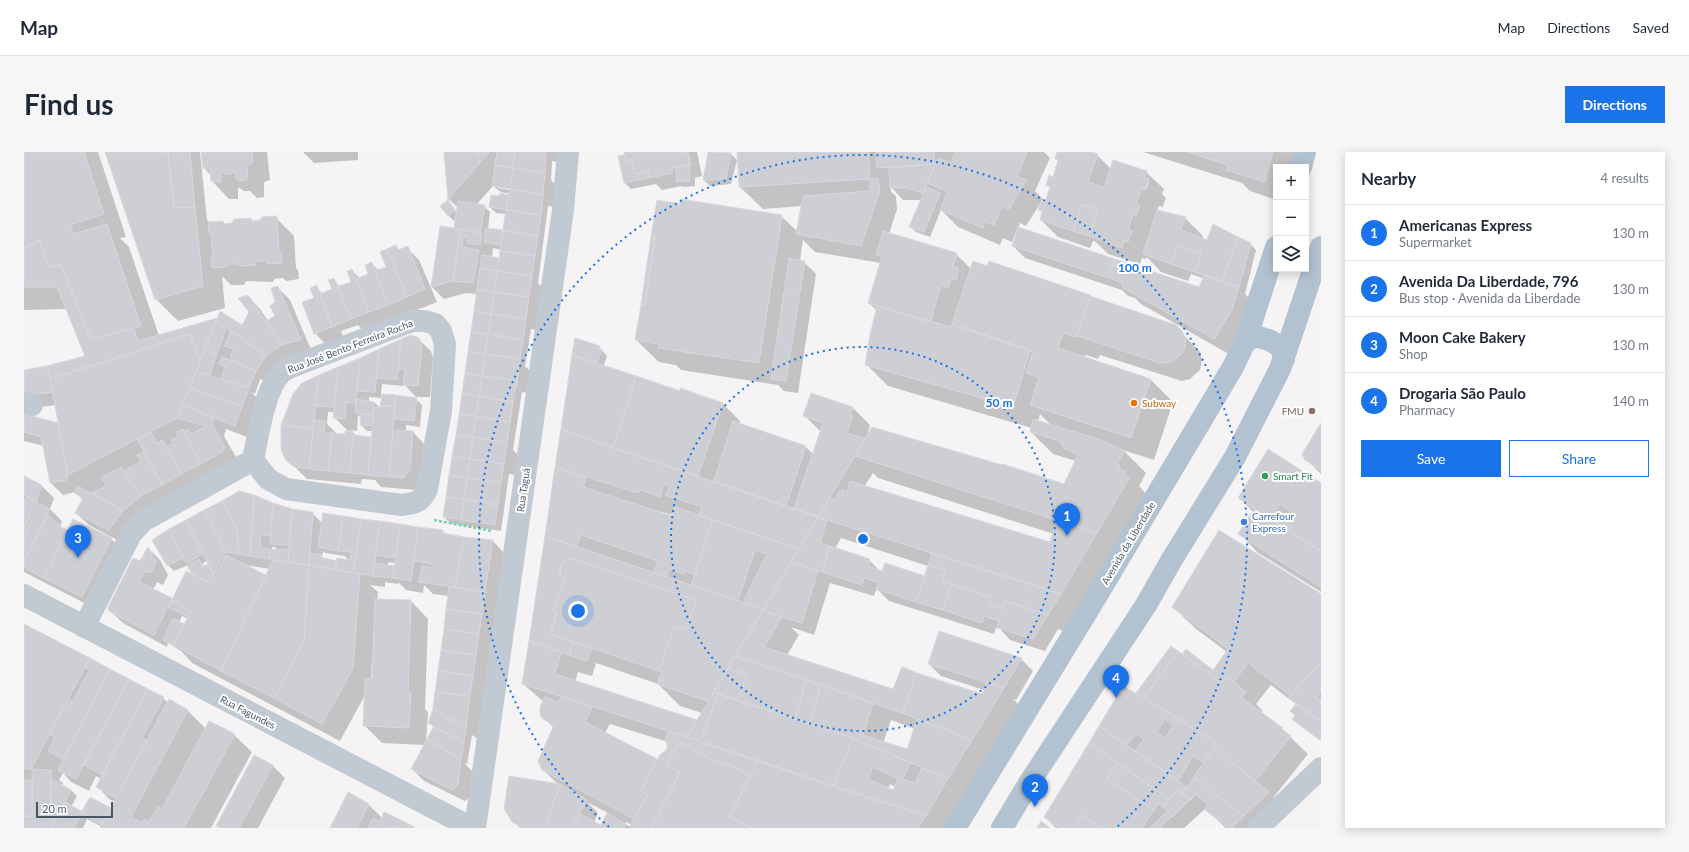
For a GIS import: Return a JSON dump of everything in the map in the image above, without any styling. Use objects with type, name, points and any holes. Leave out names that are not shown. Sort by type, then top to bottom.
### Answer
[{"type":"main road","points":[[1302,164],[1305,152]]},
{"type":"main road","points":[[1002,828],[1031,780],[1146,605],[1171,561],[1235,457],[1280,369],[1321,247]]},
{"type":"main road","name":"Avenida da Liberdade","points":[[955,828],[1233,367],[1245,342],[1273,256]]},
{"type":"main road","points":[[1245,342],[1255,336],[1269,340],[1281,347],[1284,359]]},
{"type":"street","name":"Rua Taguá","points":[[475,828],[563,210],[568,152]]},
{"type":"street","name":"Rua José Bento Ferreira Rocha","points":[[253,460],[263,411],[274,382],[283,372],[296,365],[412,321],[425,321],[435,324],[442,331],[445,344],[441,411],[427,489],[423,498]]},
{"type":"street","points":[[84,627],[131,534],[143,521],[253,460],[268,479],[286,489],[401,506],[414,503],[423,498]]},
{"type":"street","name":"Rua Fagundes","points":[[24,595],[472,828]]},
{"type":"street","points":[[1258,828],[1321,768]]},
{"type":"path","points":[[423,498],[432,520],[516,536]]},
{"type":"building","points":[[24,152],[84,152],[104,214],[70,225],[73,234],[107,224],[141,326],[91,340],[61,264],[49,268],[39,240],[24,248]]},
{"type":"building","points":[[105,152],[168,152],[174,208],[195,207],[203,286],[155,300]]},
{"type":"building","points":[[168,152],[190,152],[195,207],[174,208]]},
{"type":"building","points":[[201,152],[252,152],[253,162],[247,165],[248,177],[246,180],[239,181],[236,179],[235,171],[232,174],[225,174],[221,171],[221,182],[211,181],[210,169],[203,168]]},
{"type":"building","points":[[444,152],[478,152],[479,164],[448,200]]},
{"type":"building","points":[[478,152],[490,152],[479,164]]},
{"type":"building","points":[[497,152],[515,152],[513,168],[495,165]]},
{"type":"building","points":[[515,152],[546,152],[545,173],[513,168]]},
{"type":"building","points":[[624,152],[688,152],[691,165],[672,168],[673,173],[649,178],[648,171],[635,174],[632,159],[626,161]]},
{"type":"building","points":[[708,152],[731,153],[726,179],[703,180]]},
{"type":"building","points":[[737,152],[868,152],[870,179],[739,187]]},
{"type":"building","points":[[876,152],[934,152],[935,164],[877,168]]},
{"type":"building","points":[[956,152],[1027,152],[1017,176],[1026,180],[1009,209],[1002,206],[994,225],[985,221],[983,228],[940,210],[948,192],[927,183],[938,158],[951,163]]},
{"type":"building","points":[[1057,152],[1092,152],[1098,154],[1088,182],[1104,187],[1113,160],[1147,171],[1144,178],[1149,179],[1145,190],[1141,189],[1136,204],[1140,206],[1136,216],[1133,215],[1128,230],[1132,231],[1128,242],[1124,241],[1122,248],[1089,236],[1098,209],[1082,204],[1073,231],[1040,220],[1042,211],[1038,210],[1041,201],[1045,202],[1050,187],[1046,185],[1049,175],[1053,177],[1058,160],[1055,159]]},
{"type":"building","points":[[1188,152],[1273,152],[1265,182],[1226,170],[1228,165]]},
{"type":"building","points":[[625,155],[626,161],[632,159],[635,174],[648,171],[649,178],[624,183],[618,156]]},
{"type":"building","points":[[689,164],[690,181],[676,182],[676,168]]},
{"type":"building","points":[[935,164],[923,193],[906,188],[890,188],[889,168]]},
{"type":"building","points":[[495,165],[513,168],[510,189],[492,186]]},
{"type":"building","points":[[513,168],[545,173],[543,195],[510,189]]},
{"type":"building","points":[[878,178],[880,191],[861,246],[796,234],[803,196],[870,191],[870,179]]},
{"type":"building","points":[[926,187],[940,193],[924,232],[909,227]]},
{"type":"building","points":[[510,189],[543,195],[541,215],[506,210]]},
{"type":"building","points":[[500,193],[509,195],[506,210],[489,207],[491,195],[499,196]]},
{"type":"building","points":[[680,199],[782,215],[759,363],[658,348],[659,344],[635,340],[641,305],[645,305],[655,237],[651,237],[657,200],[680,204]]},
{"type":"building","points":[[448,200],[455,210],[448,216],[440,206]]},
{"type":"building","points":[[458,201],[485,205],[480,233],[454,228]]},
{"type":"building","points":[[1082,204],[1098,209],[1089,236],[1073,231]]},
{"type":"building","points":[[506,210],[541,215],[538,236],[503,230]]},
{"type":"building","points":[[1157,210],[1186,217],[1181,230],[1207,240],[1213,224],[1238,237],[1222,281],[1195,272],[1201,253],[1177,245],[1171,264],[1143,254]]},
{"type":"building","points":[[262,217],[277,217],[281,263],[267,264],[266,261],[256,261],[255,265],[240,266],[238,264],[228,264],[227,267],[212,268],[211,259],[213,258],[211,234],[209,233],[208,224],[209,222],[222,221],[225,224],[232,223],[234,219],[251,218],[252,221],[260,220]]},
{"type":"building","points":[[440,226],[461,229],[453,281],[431,287]]},
{"type":"building","points":[[1018,227],[1115,259],[1109,278],[1012,246]]},
{"type":"building","points":[[486,228],[503,230],[501,245],[484,242]]},
{"type":"building","points":[[461,229],[482,233],[480,245],[467,243],[468,238],[463,237],[462,247],[479,250],[473,283],[453,281]]},
{"type":"building","points":[[503,230],[538,236],[535,256],[500,251]]},
{"type":"building","points":[[883,231],[957,253],[953,266],[959,268],[956,280],[951,279],[948,288],[941,285],[931,320],[926,321],[868,303],[882,256],[876,255]]},
{"type":"building","points":[[651,237],[655,237],[645,305],[641,305]]},
{"type":"building","points":[[1238,237],[1251,243],[1239,287],[1222,281]]},
{"type":"building","points":[[39,240],[49,268],[61,264],[91,340],[134,328],[138,341],[217,318],[200,362],[190,334],[50,379],[47,366],[85,356],[57,287],[24,287],[24,248]]},
{"type":"building","points":[[396,245],[398,250],[408,246],[425,289],[407,297],[387,249]]},
{"type":"building","points":[[1177,245],[1201,253],[1195,272],[1171,264]]},
{"type":"building","points":[[387,249],[407,297],[388,305],[375,271],[386,267],[380,252]]},
{"type":"building","points":[[500,251],[535,256],[532,276],[497,271]]},
{"type":"building","points":[[482,255],[499,258],[497,271],[480,268]]},
{"type":"building","points":[[789,258],[805,261],[786,381],[771,379]]},
{"type":"building","points":[[1115,259],[1199,287],[1204,275],[1239,287],[1232,310],[1214,339],[1122,287],[1123,283],[1109,278]]},
{"type":"building","points":[[973,261],[987,266],[989,261],[1090,295],[1076,337],[1063,333],[1058,348],[1151,379],[1131,438],[1030,405],[1039,377],[1026,373],[1033,352],[952,324]]},
{"type":"building","points":[[372,262],[388,305],[369,312],[356,279],[368,274],[365,265]]},
{"type":"building","points":[[480,268],[497,271],[494,292],[477,289]]},
{"type":"building","points":[[352,269],[369,312],[351,319],[337,287],[351,282],[347,271]]},
{"type":"building","points":[[497,271],[532,276],[529,297],[494,292]]},
{"type":"building","points":[[334,278],[351,319],[332,327],[320,294],[332,289],[328,280]]},
{"type":"building","points":[[317,285],[332,327],[314,334],[302,302],[314,298],[310,288]]},
{"type":"building","points":[[278,286],[301,340],[282,345],[266,321],[275,316],[270,306],[275,302],[271,288]]},
{"type":"building","points":[[477,289],[494,292],[491,314],[474,311]]},
{"type":"building","points":[[494,292],[529,297],[526,319],[491,314]]},
{"type":"building","points":[[248,295],[282,345],[266,356],[240,336],[216,321],[220,311],[242,325],[249,312],[238,298]]},
{"type":"building","points":[[1090,296],[1176,325],[1182,331],[1185,338],[1183,353],[1172,362],[1160,363],[1077,336]]},
{"type":"building","points":[[877,306],[951,327],[952,324],[1030,350],[1013,407],[865,365]]},
{"type":"building","points":[[474,311],[491,314],[488,334],[471,332]]},
{"type":"building","points":[[491,314],[526,319],[523,340],[488,334]]},
{"type":"building","points":[[216,321],[226,328],[217,354],[204,350]]},
{"type":"building","points":[[231,330],[266,356],[256,371],[230,360],[233,349],[225,346]]},
{"type":"building","points":[[471,332],[488,334],[485,354],[468,351]]},
{"type":"building","points":[[190,334],[200,362],[177,418],[68,475],[50,379]]},
{"type":"building","points":[[488,334],[523,340],[520,359],[485,354]]},
{"type":"building","points":[[411,335],[419,338],[422,345],[418,386],[403,385],[405,369],[398,369],[401,339]]},
{"type":"building","points":[[575,338],[600,346],[599,348],[602,349],[597,363],[572,355]]},
{"type":"building","points":[[401,339],[397,380],[377,378],[379,349]]},
{"type":"building","points":[[379,349],[375,392],[357,391],[360,358]]},
{"type":"building","points":[[204,350],[217,354],[210,375],[196,371]]},
{"type":"building","points":[[468,351],[485,354],[482,376],[465,373]]},
{"type":"building","points":[[485,354],[520,359],[517,381],[482,376]]},
{"type":"building","points":[[572,355],[636,376],[613,448],[561,429]]},
{"type":"building","points":[[222,357],[256,371],[249,388],[221,379],[225,367],[219,364]]},
{"type":"building","points":[[360,358],[356,403],[346,402],[345,419],[333,418],[338,367]]},
{"type":"building","points":[[47,366],[53,392],[24,396],[24,370]]},
{"type":"building","points":[[338,367],[334,407],[315,406],[319,375]]},
{"type":"building","points":[[196,371],[249,388],[242,406],[189,388]]},
{"type":"building","points":[[465,373],[482,376],[479,396],[462,394]]},
{"type":"building","points":[[319,375],[313,429],[281,425],[293,394],[302,383]]},
{"type":"building","points":[[482,376],[517,381],[513,402],[479,396]]},
{"type":"building","points":[[636,376],[680,391],[680,388],[723,403],[698,476],[613,448]]},
{"type":"building","points":[[189,388],[242,406],[235,426],[182,405]]},
{"type":"building","points":[[811,393],[853,407],[850,415],[853,416],[847,433],[865,439],[818,517],[794,508],[823,423],[803,416]]},
{"type":"building","points":[[382,394],[396,395],[395,405],[380,407]]},
{"type":"building","points":[[462,394],[479,396],[476,416],[459,414]]},
{"type":"building","points":[[396,395],[417,398],[414,421],[394,419]]},
{"type":"building","points":[[479,396],[513,402],[510,422],[476,416]]},
{"type":"building","points":[[356,399],[374,402],[373,415],[355,413]]},
{"type":"building","points":[[182,405],[214,417],[212,423],[225,447],[222,452],[201,464],[184,431],[188,429],[191,434],[206,426],[177,418]]},
{"type":"building","points":[[395,405],[389,477],[368,475],[374,408]]},
{"type":"building","points":[[24,414],[58,423],[68,475],[67,480],[50,483],[41,437],[24,432]]},
{"type":"building","points":[[361,414],[373,415],[372,426],[360,425]]},
{"type":"building","points":[[459,414],[476,416],[473,437],[456,435]]},
{"type":"building","points":[[476,416],[510,422],[507,443],[473,437]]},
{"type":"building","points":[[1033,419],[1101,440],[1125,451],[1117,464],[1120,465],[1119,468],[1126,472],[1124,476],[1129,478],[1097,533],[855,456],[872,427],[1002,465],[1003,464],[1064,484],[1078,455],[1064,448],[1060,441],[1030,432]]},
{"type":"building","points":[[314,420],[325,421],[324,433],[332,433],[328,471],[309,469]]},
{"type":"building","points":[[733,421],[806,446],[786,506],[714,481]]},
{"type":"building","points":[[1321,423],[1321,470],[1305,460],[1302,454]]},
{"type":"building","points":[[281,425],[313,429],[309,469],[294,467],[285,459],[281,450]]},
{"type":"building","points":[[183,429],[201,464],[181,474],[166,447],[173,444],[171,440],[178,436],[176,432]]},
{"type":"building","points":[[561,429],[818,517],[799,549],[699,515],[702,507],[666,495],[669,486],[664,484],[660,497],[640,490],[638,493],[555,467]]},
{"type":"building","points":[[393,430],[413,431],[410,470],[403,478],[389,477]]},
{"type":"building","points":[[345,431],[353,431],[350,473],[328,471],[332,433],[345,434]]},
{"type":"building","points":[[151,432],[157,443],[163,440],[181,474],[162,485],[137,439]]},
{"type":"building","points":[[353,435],[371,437],[368,475],[350,473]]},
{"type":"building","points":[[456,435],[473,437],[470,459],[452,456]]},
{"type":"building","points":[[473,437],[507,443],[504,464],[470,459]]},
{"type":"building","points":[[1268,449],[1321,483],[1321,551],[1238,498]],"holes":[[[1280,504],[1293,513],[1288,522],[1274,513]]]},
{"type":"building","points":[[144,452],[162,485],[141,496],[123,471],[141,462],[137,455]]},
{"type":"building","points":[[452,456],[470,459],[467,478],[449,475]]},
{"type":"building","points":[[470,459],[504,464],[501,483],[467,478]]},
{"type":"building","points":[[121,467],[141,496],[123,511],[92,493],[106,486],[101,478]]},
{"type":"building","points":[[555,467],[586,478],[583,487],[672,516],[675,507],[713,520],[695,575],[685,571],[684,574],[669,569],[667,577],[654,573],[658,561],[581,535],[576,547],[545,536]]},
{"type":"building","points":[[449,475],[467,478],[464,499],[446,497]]},
{"type":"building","points":[[24,476],[42,485],[36,502],[24,495]]},
{"type":"building","points":[[467,478],[501,483],[498,505],[464,499]]},
{"type":"building","points":[[850,481],[1050,542],[1057,520],[1097,533],[1061,594],[818,517],[830,498],[837,500],[837,494],[839,492],[842,490],[847,492]]},
{"type":"building","points":[[78,486],[123,511],[109,530],[75,513],[83,498],[74,493]]},
{"type":"building","points":[[239,491],[254,495],[250,556],[239,554],[237,531],[222,501]]},
{"type":"building","points":[[254,495],[273,503],[270,536],[261,535],[260,548],[270,549],[269,559],[250,556]]},
{"type":"building","points":[[26,497],[38,503],[25,528],[27,529],[40,504],[50,509],[24,562],[24,501]]},
{"type":"building","points":[[446,497],[464,499],[461,520],[443,517]]},
{"type":"building","points":[[464,499],[498,505],[495,525],[461,520]]},
{"type":"building","points":[[222,501],[237,531],[239,554],[225,552],[204,510]]},
{"type":"building","points":[[273,503],[292,509],[289,545],[270,544]]},
{"type":"building","points":[[292,509],[313,512],[309,565],[288,562]]},
{"type":"building","points":[[1254,509],[1321,551],[1321,587],[1238,534]]},
{"type":"building","points":[[204,510],[225,552],[214,575],[186,520]]},
{"type":"building","points":[[323,513],[343,516],[338,551],[318,547]]},
{"type":"building","points":[[48,515],[61,527],[68,530],[44,578],[24,567],[24,562]]},
{"type":"building","points":[[343,516],[361,519],[353,573],[335,570],[337,558],[350,560],[351,552],[338,551]]},
{"type":"building","points":[[818,517],[827,520],[820,543],[830,546],[822,572],[791,562]]},
{"type":"building","points":[[73,519],[112,538],[82,597],[44,578]]},
{"type":"building","points":[[361,519],[380,521],[373,576],[353,573]]},
{"type":"building","points":[[186,520],[203,554],[186,563],[169,529]]},
{"type":"building","points":[[713,520],[799,549],[763,609],[743,603],[767,554],[755,550],[738,601],[691,585]]},
{"type":"building","points":[[380,521],[400,524],[395,558],[375,555]]},
{"type":"building","points":[[400,524],[418,527],[411,581],[393,578]]},
{"type":"building","points":[[418,527],[443,530],[443,533],[464,537],[455,587],[419,582],[422,566],[432,568],[432,564],[414,561]]},
{"type":"building","points":[[169,529],[183,558],[167,566],[152,540]]},
{"type":"building","points":[[1219,530],[1321,594],[1321,662],[1291,696],[1248,663],[1234,682],[1226,676],[1221,683],[1182,654],[1186,649],[1213,670],[1228,649],[1172,607]]},
{"type":"building","points":[[545,536],[763,609],[708,701],[657,684],[662,671],[659,671],[674,626],[686,630],[696,600],[570,558],[562,563],[560,568],[560,574],[564,581],[553,611],[557,613],[550,634],[574,642],[569,655],[529,641]]},
{"type":"building","points":[[464,537],[493,540],[485,592],[455,587]]},
{"type":"building","points":[[830,546],[870,559],[868,566],[882,571],[885,563],[925,576],[916,602],[876,589],[878,583],[864,578],[862,585],[822,572]]},
{"type":"building","points":[[148,547],[156,562],[151,573],[145,571],[139,582],[172,598],[154,635],[109,611],[108,607],[133,558],[140,561]]},
{"type":"building","points":[[270,549],[289,550],[288,562],[269,559]]},
{"type":"building","points":[[310,553],[322,555],[321,557],[336,561],[335,570],[309,565]]},
{"type":"building","points":[[932,553],[1061,594],[1048,615],[1006,601],[1003,609],[988,604],[990,597],[942,581],[945,570],[928,565]]},
{"type":"building","points":[[226,555],[266,575],[221,671],[173,645],[191,611],[172,600],[186,571],[212,584]]},
{"type":"building","points":[[570,558],[696,600],[686,630],[674,626],[659,671],[550,634],[557,613],[553,611],[564,581],[560,574],[560,568],[562,563]]},
{"type":"building","points":[[199,559],[202,567],[208,564],[214,575],[210,583],[191,573],[187,565]]},
{"type":"building","points":[[273,560],[309,565],[304,641],[274,698],[221,671]]},
{"type":"building","points":[[791,562],[818,571],[802,623],[763,611]]},
{"type":"building","points":[[374,563],[394,566],[393,578],[373,576]]},
{"type":"building","points":[[309,565],[360,574],[353,669],[322,724],[274,698],[304,641]]},
{"type":"building","points":[[928,565],[945,570],[942,581],[951,584],[943,610],[916,602]]},
{"type":"building","points":[[951,584],[990,597],[988,604],[1003,609],[1006,601],[1048,615],[1033,639],[997,628],[999,621],[984,616],[982,623],[943,610]]},
{"type":"building","points":[[449,587],[485,592],[482,614],[446,609]]},
{"type":"building","points":[[375,599],[411,600],[408,693],[411,693],[409,728],[363,726],[365,679],[372,679]]},
{"type":"building","points":[[172,600],[191,611],[188,617],[168,607]]},
{"type":"building","points":[[446,609],[482,614],[479,634],[444,629]]},
{"type":"building","points":[[763,611],[782,617],[764,647],[893,689],[902,667],[917,673],[902,713],[735,656]]},
{"type":"building","points":[[173,618],[184,624],[173,645],[163,640]]},
{"type":"building","points":[[24,624],[90,658],[31,769],[24,769]]},
{"type":"building","points":[[444,629],[479,634],[476,655],[441,650]]},
{"type":"building","points":[[939,631],[1022,658],[1004,688],[928,664]]},
{"type":"building","points":[[529,641],[561,652],[555,674],[697,720],[687,737],[522,684]]},
{"type":"building","points":[[574,642],[592,648],[587,661],[569,655]]},
{"type":"building","points":[[1171,646],[1178,651],[1144,698],[1136,693]]},
{"type":"building","points":[[441,650],[476,655],[473,676],[438,671]]},
{"type":"building","points":[[1178,651],[1221,683],[1226,676],[1246,692],[1242,698],[1283,728],[1282,729],[1291,736],[1255,781],[1213,748],[1216,743],[1144,698]]},
{"type":"building","points":[[735,656],[806,680],[795,719],[738,701],[747,674],[728,669]]},
{"type":"building","points":[[90,658],[110,669],[63,759],[48,751],[55,737],[49,734],[68,699],[73,701],[90,670],[85,667]]},
{"type":"building","points":[[1319,664],[1321,664],[1321,691],[1316,697],[1321,700],[1321,721],[1288,698]]},
{"type":"building","points":[[110,669],[129,679],[76,779],[58,770]]},
{"type":"building","points":[[728,669],[747,674],[738,701],[714,692]]},
{"type":"building","points":[[438,671],[473,676],[470,696],[435,692]]},
{"type":"building","points":[[917,673],[982,694],[986,683],[1004,688],[972,740],[902,713]]},
{"type":"building","points":[[129,679],[148,689],[102,775],[84,765]]},
{"type":"building","points":[[806,680],[821,685],[809,724],[795,719]]},
{"type":"building","points":[[821,685],[873,703],[863,735],[907,749],[917,719],[972,740],[948,779],[853,738],[809,724]]},
{"type":"building","points":[[1123,686],[1173,715],[1216,743],[1204,763],[1193,756],[1178,781],[1135,751],[1144,739],[1136,733],[1127,745],[1099,726]],"holes":[[[1165,719],[1173,725],[1165,738],[1156,732]]]},
{"type":"building","points":[[148,689],[164,697],[142,738],[147,741],[116,798],[96,787]]},
{"type":"building","points":[[435,692],[470,696],[466,728],[433,709]]},
{"type":"building","points":[[714,692],[718,694],[700,742],[687,737]]},
{"type":"building","points":[[718,694],[853,738],[833,786],[700,742]]},
{"type":"building","points":[[546,696],[558,703],[561,696],[592,707],[585,722],[657,759],[641,791],[648,795],[634,819],[542,770],[538,761],[554,725],[543,719],[540,715],[540,706]]},
{"type":"building","points":[[169,699],[188,710],[125,828],[100,828]]},
{"type":"building","points":[[1296,704],[1321,721],[1321,741],[1292,719],[1295,715],[1290,711]]},
{"type":"building","points":[[433,709],[466,728],[464,743],[428,723]]},
{"type":"building","points":[[209,721],[235,734],[184,828],[125,828],[131,817],[143,823],[144,819],[149,822],[158,806],[162,809]]},
{"type":"building","points":[[434,726],[464,743],[461,759],[427,739]]},
{"type":"building","points":[[1099,726],[1187,787],[1183,793],[1177,789],[1169,799],[1089,743]]},
{"type":"building","points":[[668,731],[757,760],[750,775],[725,762],[723,765],[679,742],[666,766],[680,772],[651,828],[635,828],[630,826],[648,795],[641,791],[659,756],[667,749],[665,739]]},
{"type":"building","points":[[853,738],[910,763],[903,779],[915,783],[922,768],[948,779],[926,816],[833,786]],"holes":[[[873,767],[898,779],[893,790],[868,779]]]},
{"type":"building","points":[[427,739],[461,759],[458,785],[452,790],[411,769]]},
{"type":"building","points":[[679,742],[723,765],[725,762],[750,775],[730,817],[752,828],[651,828],[680,772],[666,766]]},
{"type":"building","points":[[1089,743],[1117,763],[1107,779],[1154,810],[1142,828],[1101,828],[1082,815],[1074,828],[1060,828],[1044,817]]},
{"type":"building","points":[[1213,748],[1269,792],[1244,816],[1194,777]]},
{"type":"building","points":[[254,755],[273,765],[239,828],[220,828],[216,826]]},
{"type":"building","points":[[757,760],[926,816],[918,828],[752,828],[730,817]]},
{"type":"building","points":[[1117,763],[1169,799],[1163,807],[1159,804],[1154,810],[1107,779]]},
{"type":"building","points":[[32,769],[51,770],[51,805],[61,809],[51,828],[24,828],[24,816],[32,816]]},
{"type":"building","points":[[509,776],[560,784],[545,828],[524,828],[512,822],[504,809]]},
{"type":"building","points":[[1194,777],[1244,816],[1232,828],[1229,828],[1204,809],[1208,804],[1195,794],[1191,800],[1183,793]]},
{"type":"building","points":[[52,779],[71,790],[61,809],[51,805]]},
{"type":"building","points":[[24,780],[32,781],[32,816],[24,816]]},
{"type":"building","points":[[560,784],[587,800],[572,828],[545,828]]},
{"type":"building","points":[[1177,789],[1189,799],[1160,828],[1150,828],[1167,811],[1163,807]]},
{"type":"building","points":[[348,792],[369,804],[357,828],[330,828]]},
{"type":"building","points":[[90,797],[111,808],[102,825],[81,813]]},
{"type":"building","points":[[65,802],[83,812],[74,828],[51,828]]},
{"type":"building","points":[[384,812],[415,827],[368,828],[373,818],[380,822]]},
{"type":"building","points":[[607,813],[626,824],[624,828],[599,828]]},
{"type":"building","points":[[580,814],[601,825],[599,828],[572,828]]},
{"type":"building","points":[[1082,815],[1101,828],[1074,828]]},
{"type":"building","points":[[1041,821],[1050,828],[1037,828]]},
{"type":"place","name":"Subway","points":[[1134,403]]},
{"type":"place","name":"FMU","points":[[1312,411]]},
{"type":"place","name":"Smart Fit","points":[[1265,476]]},
{"type":"place","name":"Carrefour Express","points":[[1244,522]]},
{"type":"place","name":"Americanas Express","points":[[1067,536]]},
{"type":"place","name":"Moon Cake Bakery","points":[[78,558]]},
{"type":"place","name":"Drogaria São Paulo","points":[[1116,698]]},
{"type":"place","name":"Avenida Da Liberdade, 796","points":[[1035,807]]}]
